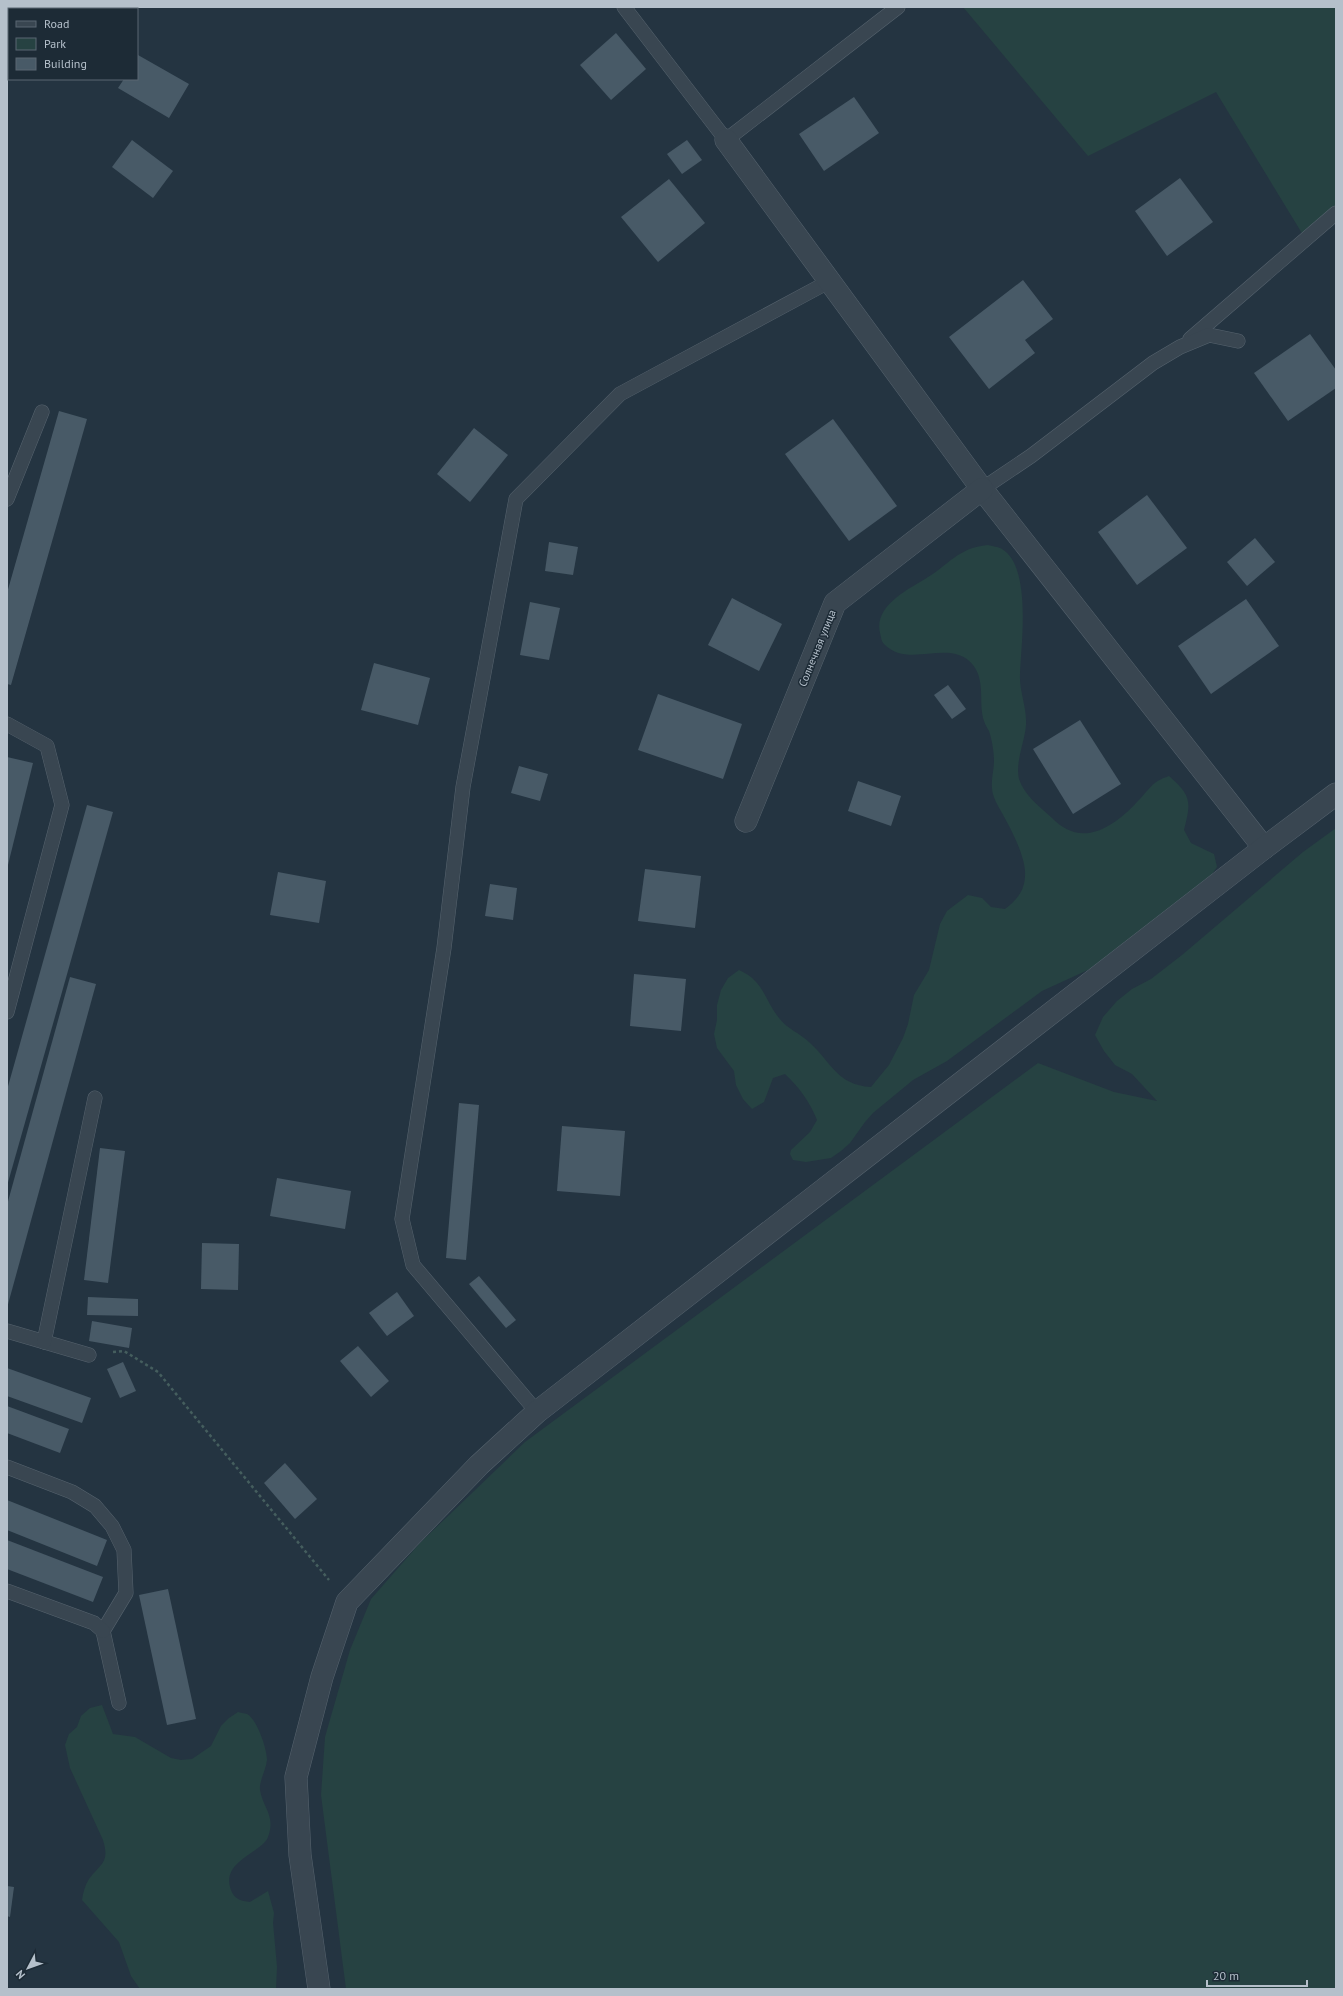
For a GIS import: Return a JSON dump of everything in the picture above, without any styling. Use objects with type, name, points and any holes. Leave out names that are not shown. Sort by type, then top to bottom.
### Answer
[{"type":"street","points":[[726,140],[982,489],[1264,848]]},
{"type":"street","name":"Солнечная улица","points":[[746,821],[835,603],[982,489]]},
{"type":"street","points":[[319,1989],[300,1855],[296,1777],[322,1677],[347,1602],[479,1465],[537,1412],[1264,848],[1336,794]]},
{"type":"lane","points":[[624,7],[726,140],[898,7]]},
{"type":"lane","points":[[982,489],[1030,456],[1154,363],[1180,347],[1336,213]]},
{"type":"lane","points":[[537,1412],[413,1265],[402,1219],[444,948],[463,787],[516,499],[620,394],[830,281]]},
{"type":"lane","points":[[1180,347],[1210,335],[1238,341]]},
{"type":"lane","points":[[7,499],[42,412]]},
{"type":"lane","points":[[7,724],[47,746],[62,806],[7,1012]]},
{"type":"lane","points":[[44,1342],[96,1098]]},
{"type":"lane","points":[[7,1331],[89,1354]]},
{"type":"lane","points":[[7,1467],[72,1492],[95,1506],[112,1526],[124,1550],[126,1593],[103,1631]]},
{"type":"lane","points":[[7,1591],[94,1624],[103,1631],[119,1703]]},
{"type":"path","points":[[89,1354],[124,1351],[158,1372],[347,1602]]},
{"type":"green space","points":[[963,7],[1336,7],[1336,213],[1303,235],[1216,92],[1088,156]]},
{"type":"green space","points":[[988,545],[1002,549],[1011,558],[1018,572],[1021,589],[1023,626],[1020,680],[1026,725],[1018,772],[1021,785],[1028,795],[1064,828],[1078,833],[1089,833],[1103,829],[1122,817],[1154,783],[1169,776],[1186,794],[1188,800],[1188,813],[1184,830],[1191,843],[1214,854],[1217,867],[1210,877],[1101,964],[1042,991],[947,1061],[913,1080],[873,1113],[850,1143],[831,1158],[806,1162],[793,1160],[790,1154],[791,1150],[810,1132],[817,1120],[804,1095],[785,1074],[773,1078],[764,1102],[752,1109],[743,1099],[736,1085],[734,1071],[717,1048],[714,1034],[717,1020],[717,1005],[721,990],[728,978],[739,970],[748,975],[759,985],[782,1022],[810,1043],[836,1072],[850,1082],[871,1087],[889,1065],[903,1038],[908,1024],[914,995],[929,970],[940,924],[947,911],[968,895],[982,898],[991,907],[1005,909],[1014,901],[1023,888],[1025,871],[1022,857],[992,791],[994,761],[993,750],[989,731],[982,714],[981,685],[977,672],[973,665],[964,657],[953,654],[941,653],[917,655],[894,651],[883,643],[880,633],[879,623],[882,615],[887,607],[901,594],[933,574],[961,553],[977,547]]},
{"type":"green space","points":[[1336,828],[1336,1989],[346,1989],[321,1795],[325,1737],[350,1650],[371,1599],[420,1543],[525,1442],[1038,1063],[1114,1092],[1157,1101],[1132,1074],[1115,1065],[1104,1051],[1095,1035],[1103,1017],[1117,1001],[1132,989],[1151,979],[1182,955],[1303,852]]},
{"type":"green space","points":[[102,1705],[113,1734],[135,1737],[171,1758],[181,1760],[192,1759],[211,1746],[221,1726],[238,1712],[247,1714],[251,1717],[258,1728],[267,1755],[260,1790],[270,1818],[270,1830],[264,1843],[236,1865],[231,1872],[229,1880],[234,1896],[244,1901],[250,1902],[268,1891],[274,1913],[273,1923],[277,1967],[276,1989],[140,1989],[131,1976],[119,1942],[82,1900],[84,1889],[89,1879],[101,1866],[105,1858],[105,1848],[103,1840],[70,1768],[65,1745],[69,1734],[77,1727],[81,1716],[90,1708]]},
{"type":"building","points":[[616,33],[646,69],[611,100],[580,65]]},
{"type":"building","points":[[138,55],[189,84],[169,118],[118,88],[123,80],[138,80]]},
{"type":"building","points":[[854,97],[879,133],[824,171],[799,134]]},
{"type":"building","points":[[132,140],[173,171],[153,198],[112,167]]},
{"type":"building","points":[[687,140],[702,160],[682,174],[667,154]]},
{"type":"building","points":[[1180,178],[1213,222],[1167,256],[1135,211]]},
{"type":"building","points":[[669,179],[705,223],[658,262],[621,217]]},
{"type":"building","points":[[1023,280],[1053,319],[1025,340],[1035,353],[989,389],[949,337]]},
{"type":"building","points":[[1310,334],[1336,370],[1336,388],[1288,421],[1254,373]]},
{"type":"building","points":[[59,411],[87,419],[11,685],[7,684],[7,593]]},
{"type":"building","points":[[833,419],[897,506],[849,541],[785,454]]},
{"type":"building","points":[[474,428],[508,455],[470,502],[437,474]]},
{"type":"building","points":[[1147,495],[1187,548],[1137,585],[1098,532]]},
{"type":"building","points":[[1255,538],[1275,562],[1247,586],[1227,562]]},
{"type":"building","points":[[549,542],[578,547],[573,575],[545,571]]},
{"type":"building","points":[[732,598],[782,624],[759,671],[708,645]]},
{"type":"building","points":[[1246,599],[1279,646],[1211,694],[1178,646]]},
{"type":"building","points":[[530,602],[560,608],[549,660],[520,655]]},
{"type":"building","points":[[374,663],[430,678],[418,725],[361,710]]},
{"type":"building","points":[[948,685],[966,709],[952,719],[934,695]]},
{"type":"building","points":[[658,694],[742,724],[723,779],[638,750]]},
{"type":"building","points":[[1080,720],[1121,784],[1073,814],[1033,749]]},
{"type":"building","points":[[7,757],[33,763],[8,865],[7,865]]},
{"type":"building","points":[[519,766],[548,774],[540,801],[511,793]]},
{"type":"building","points":[[858,781],[901,796],[891,826],[848,811]]},
{"type":"building","points":[[87,805],[113,812],[7,1186],[7,1090]]},
{"type":"building","points":[[645,869],[701,876],[695,928],[638,921]]},
{"type":"building","points":[[278,872],[326,881],[319,923],[270,915]]},
{"type":"building","points":[[490,884],[517,888],[513,920],[485,916]]},
{"type":"building","points":[[634,974],[686,979],[681,1031],[630,1026]]},
{"type":"building","points":[[70,977],[96,984],[7,1308],[7,1205]]},
{"type":"building","points":[[459,1103],[479,1105],[466,1260],[446,1258]]},
{"type":"building","points":[[562,1126],[625,1131],[620,1196],[557,1191]]},
{"type":"building","points":[[100,1148],[125,1151],[108,1283],[84,1280]]},
{"type":"building","points":[[277,1178],[351,1191],[345,1229],[270,1216]]},
{"type":"building","points":[[202,1243],[239,1244],[238,1290],[201,1289]]},
{"type":"building","points":[[479,1276],[516,1320],[506,1328],[469,1284]]},
{"type":"building","points":[[397,1292],[414,1316],[387,1336],[369,1313]]},
{"type":"building","points":[[88,1297],[138,1299],[138,1316],[87,1315]]},
{"type":"building","points":[[92,1321],[132,1328],[129,1348],[89,1341]]},
{"type":"building","points":[[358,1346],[389,1381],[371,1397],[340,1361]]},
{"type":"building","points":[[123,1362],[136,1391],[120,1398],[107,1369]]},
{"type":"building","points":[[7,1368],[91,1398],[82,1423],[7,1396]]},
{"type":"building","points":[[7,1406],[69,1429],[60,1453],[7,1433]]},
{"type":"building","points":[[285,1463],[317,1499],[295,1519],[264,1483]]},
{"type":"building","points":[[7,1500],[107,1540],[97,1566],[7,1530]]},
{"type":"building","points":[[7,1540],[103,1577],[93,1602],[7,1569]]},
{"type":"building","points":[[168,1589],[196,1719],[167,1725],[139,1595]]},
{"type":"building","points":[[7,1886],[14,1887],[10,1917],[7,1916]]}]
